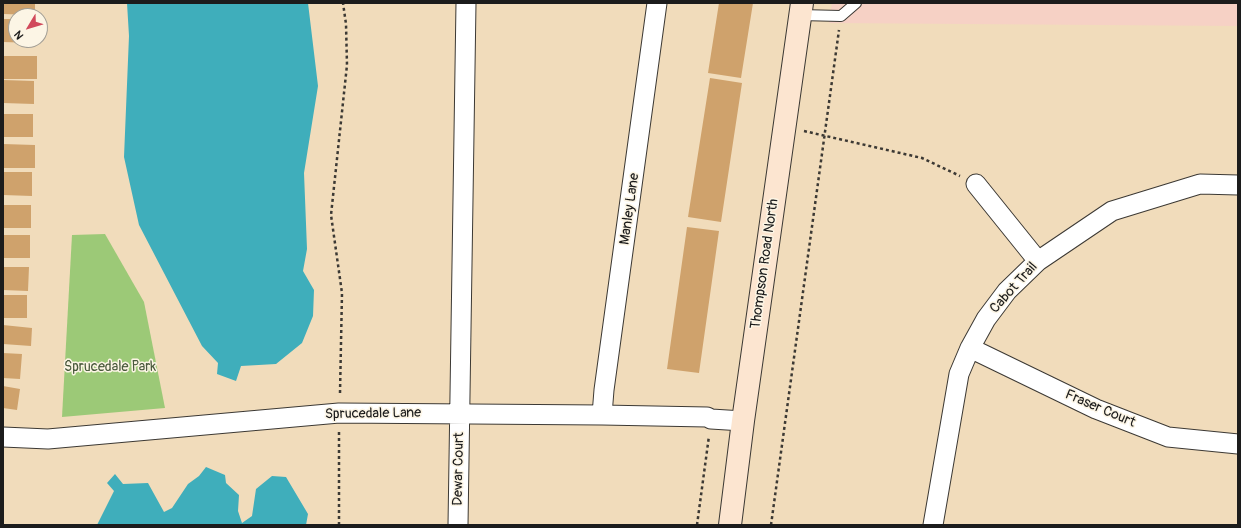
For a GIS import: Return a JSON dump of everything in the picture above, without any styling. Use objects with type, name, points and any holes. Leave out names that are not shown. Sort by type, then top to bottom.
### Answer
[{"type":"main road","name":"Thompson Road North","points":[[730,525],[743,421],[801,9]]},
{"type":"street","points":[[460,413],[466,3]]},
{"type":"street","name":"Manley Lane","points":[[602,415],[604,390],[657,3]]},
{"type":"street","points":[[976,184],[1038,261]]},
{"type":"street","name":"Cabot Trail","points":[[933,525],[958,374],[986,319],[1007,291],[1038,261],[1112,211],[1200,184],[1238,185]]},
{"type":"street","name":"Fraser Court","points":[[970,348],[1096,409],[1168,437],[1238,444]]},
{"type":"street","name":"Sprucedale Lane","points":[[3,437],[48,439],[339,413],[460,413],[707,417],[712,419],[743,421]]},
{"type":"street","name":"Dewar Court","points":[[458,525],[460,413]]},
{"type":"lane","points":[[801,9],[841,16],[856,3]]},
{"type":"path","points":[[340,393],[342,293],[331,215],[347,65],[346,24],[343,3]]},
{"type":"path","points":[[771,525],[841,16]]},
{"type":"path","points":[[784,127],[922,158],[976,184]]},
{"type":"path","points":[[697,525],[712,419]]},
{"type":"path","points":[[339,432],[339,525]]},
{"type":"shaded area","points":[[832,3],[1238,3],[1238,26],[829,23]]},
{"type":"green space","name":"Sprucedale Park","points":[[105,234],[144,302],[165,408],[62,417],[72,235]]},
{"type":"water","points":[[127,3],[308,3],[318,86],[304,173],[307,249],[303,271],[314,290],[313,316],[302,343],[276,364],[241,366],[236,381],[217,374],[218,363],[202,346],[139,225],[124,157],[129,36]]},
{"type":"water","points":[[206,467],[225,475],[226,483],[239,495],[238,511],[242,523],[252,516],[256,489],[272,476],[286,477],[308,514],[306,525],[97,525],[114,491],[107,483],[115,474],[123,484],[148,483],[164,512],[172,508],[188,484],[199,476]]},
{"type":"building","points":[[3,3],[35,3],[35,8],[8,8],[8,14],[3,14]]},
{"type":"building","points":[[719,3],[753,3],[741,78],[708,73]]},
{"type":"building","points":[[3,19],[8,19],[8,42],[3,42]]},
{"type":"building","points":[[3,56],[37,56],[37,79],[3,79]]},
{"type":"building","points":[[710,78],[742,83],[721,222],[688,217]]},
{"type":"building","points":[[3,80],[34,81],[34,104],[3,103]]},
{"type":"building","points":[[3,114],[33,114],[33,137],[3,137]]},
{"type":"building","points":[[3,144],[35,145],[35,168],[3,168]]},
{"type":"building","points":[[3,172],[32,172],[32,196],[3,195]]},
{"type":"building","points":[[3,205],[31,205],[31,228],[3,228]]},
{"type":"building","points":[[687,227],[719,231],[699,373],[667,369]]},
{"type":"building","points":[[3,235],[30,235],[30,258],[3,258]]},
{"type":"building","points":[[3,267],[29,267],[28,291],[3,290]]},
{"type":"building","points":[[3,295],[27,295],[27,318],[3,318]]},
{"type":"building","points":[[3,325],[32,328],[31,346],[3,344]]},
{"type":"building","points":[[3,353],[22,354],[20,379],[3,378]]},
{"type":"building","points":[[3,386],[20,389],[17,410],[3,408]]}]
